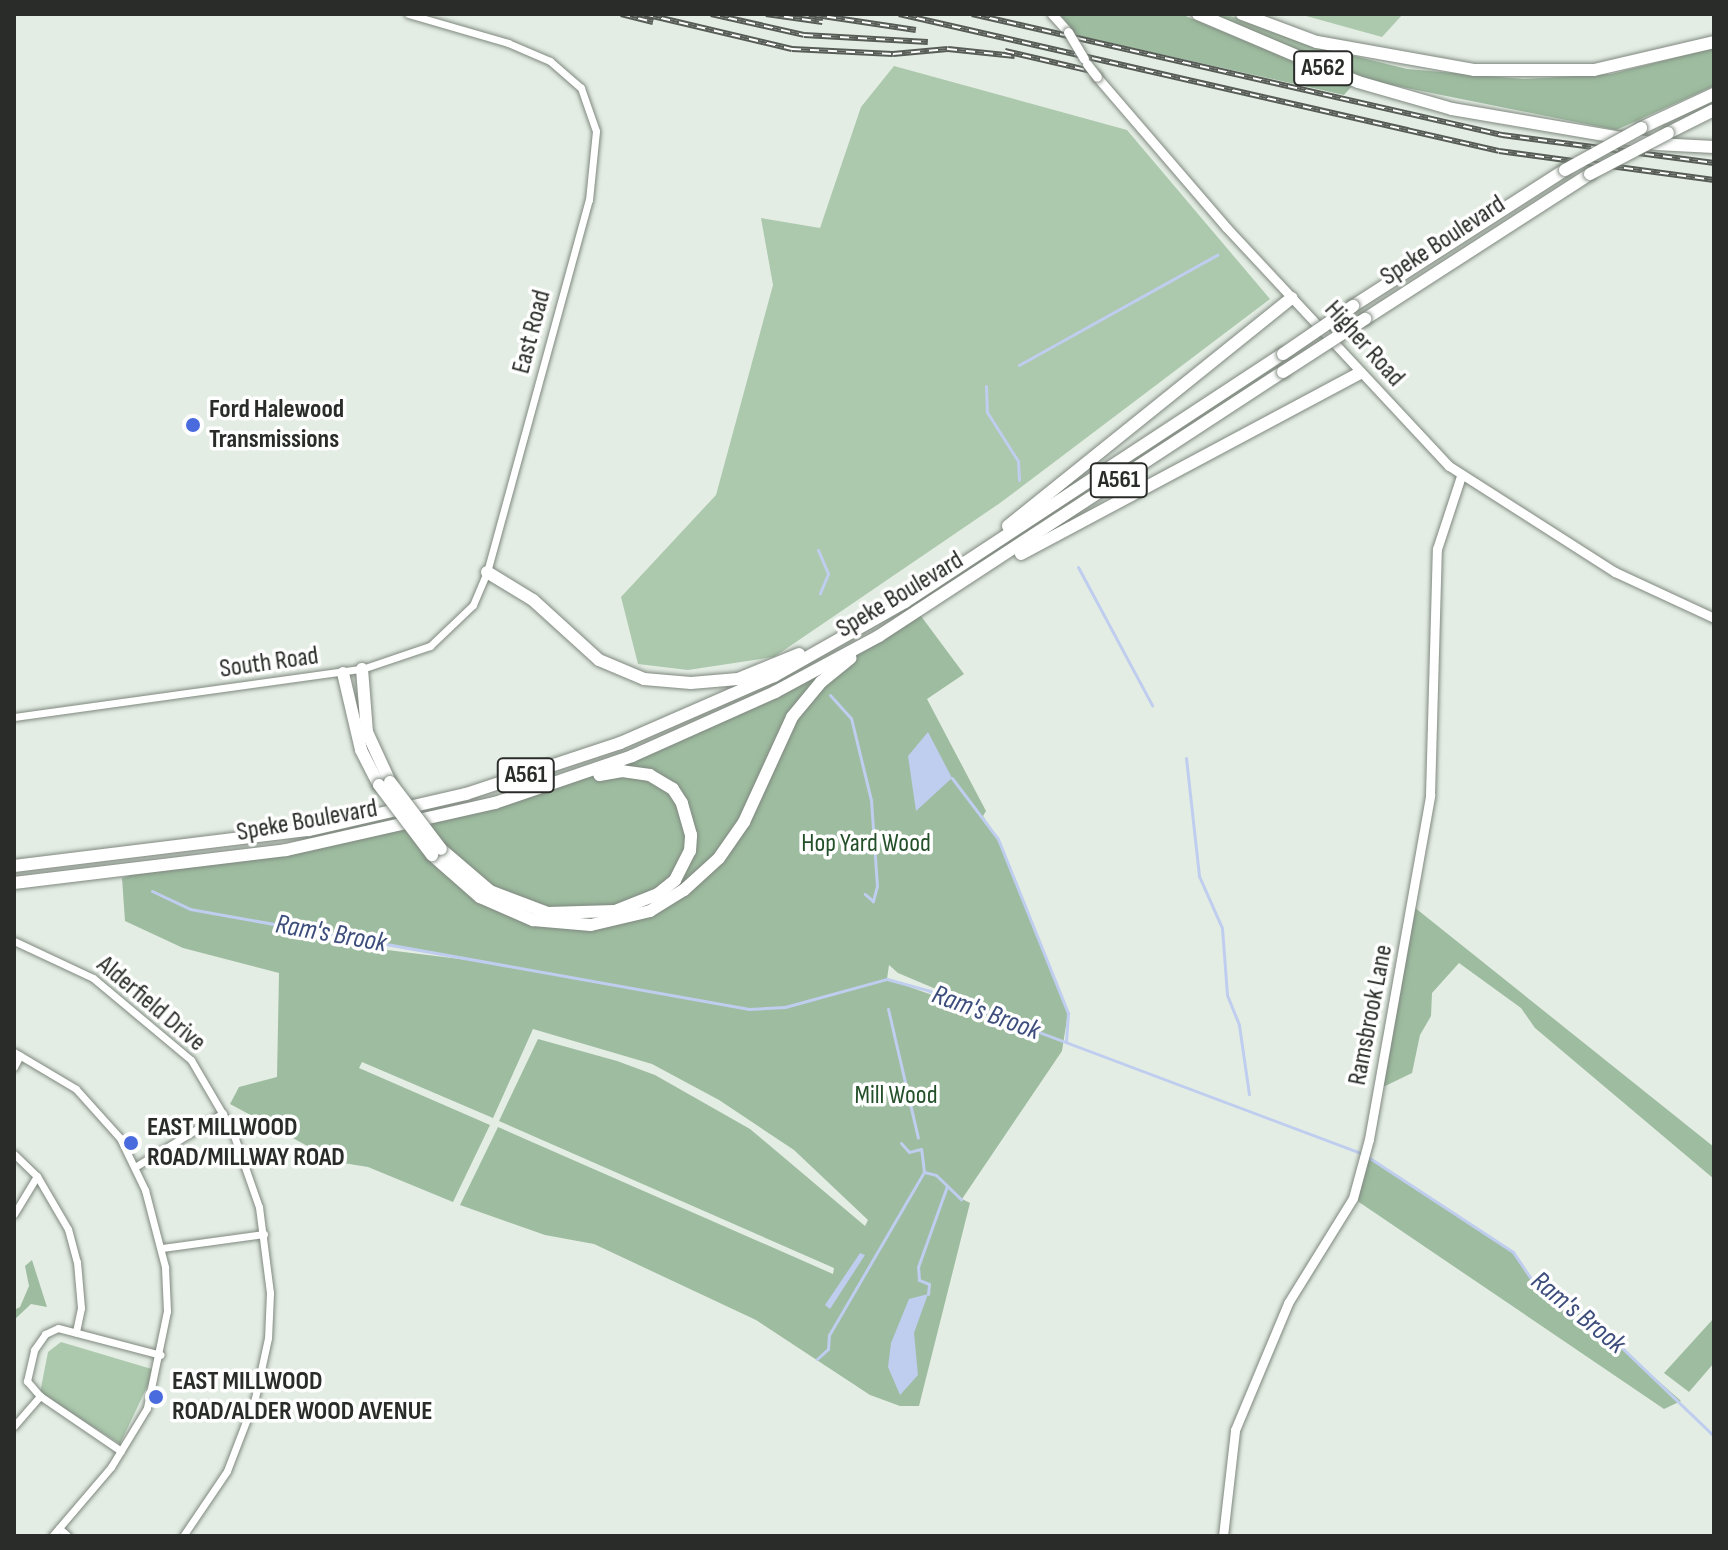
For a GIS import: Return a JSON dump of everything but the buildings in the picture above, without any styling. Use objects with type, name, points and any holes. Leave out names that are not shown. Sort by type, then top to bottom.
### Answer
[{"type":"highway","name":"A562","points":[[1198,14],[1358,82],[1452,109],[1642,142],[1714,147]]},
{"type":"highway","name":"A562","points":[[1242,14],[1317,42],[1474,70],[1594,70],[1714,42]]},
{"type":"highway","name":"Speke Boulevard","points":[[14,866],[309,830],[466,794],[606,748],[698,711],[774,676],[905,602],[1565,170],[1641,128],[1714,94]]},
{"type":"highway","name":"Speke Boulevard","points":[[14,883],[286,850],[428,820],[632,756],[775,692],[879,636],[955,589],[1590,174],[1714,110]]},
{"type":"highway","points":[[959,567],[1292,298]]},
{"type":"highway","points":[[955,589],[1360,373]]},
{"type":"highway","points":[[487,572],[533,600],[599,660],[622,672],[670,683],[714,682],[759,673],[905,602]]},
{"type":"highway","points":[[343,673],[361,750],[437,852],[480,897],[533,920],[591,925],[650,911],[684,890],[719,858],[744,822],[800,705],[879,636]]},
{"type":"highway","points":[[362,669],[367,732],[384,783]]},
{"type":"highway","points":[[428,820],[622,771],[650,775],[673,789],[691,835],[684,867],[667,887],[638,903],[593,915],[548,913],[507,900],[437,852]]},
{"type":"street","name":"East Road","points":[[408,14],[537,54],[566,72],[588,101],[596,131],[594,179],[487,572]]},
{"type":"street","name":"Higher Road","points":[[1052,14],[1068,32],[1097,77],[1292,298],[1461,476],[1615,572],[1714,618]]},
{"type":"street","name":"Ramsbrook Lane","points":[[1223,1536],[1235,1430],[1288,1303],[1335,1231],[1360,1177],[1369,1139],[1430,795],[1437,549],[1461,476]]},
{"type":"street","name":"South Road","points":[[14,717],[343,673],[415,655],[443,638],[468,612],[487,572]]},
{"type":"street","name":"Alderfield Drive","points":[[14,941],[93,978],[173,1043],[210,1085],[223,1113],[264,1234],[268,1338],[255,1398],[227,1471],[183,1536]]},
{"type":"street","points":[[14,1067],[17,1054],[65,1082],[94,1107],[120,1138],[135,1167],[162,1248],[167,1311],[161,1355],[147,1408],[121,1451],[52,1536]]},
{"type":"street","points":[[135,1167],[223,1113]]},
{"type":"street","points":[[14,1154],[37,1176],[68,1229],[77,1262],[81,1308],[76,1332]]},
{"type":"street","points":[[14,1214],[37,1176]]},
{"type":"street","points":[[162,1248],[264,1234]]},
{"type":"street","points":[[121,1451],[40,1396],[27,1381],[34,1350],[45,1334],[58,1328],[161,1355]]},
{"type":"street","points":[[14,1426],[40,1396]]},
{"type":"street","points":[[59,1528],[68,1536]]},
{"type":"green space","points":[[1060,14],[1181,14],[1352,86],[1344,95],[1075,35]]},
{"type":"green space","points":[[1209,14],[1225,14],[1322,48],[1316,61]]},
{"type":"green space","points":[[1299,14],[1403,14],[1382,37]]},
{"type":"green space","points":[[1322,48],[1407,69],[1524,79],[1611,74],[1714,48],[1714,86],[1616,130],[1382,83],[1316,61]]},
{"type":"green space","points":[[894,66],[1127,130],[1270,299],[1000,503],[774,657],[688,670],[638,664],[621,597],[716,495],[773,285],[761,218],[820,228],[861,107]]},
{"type":"green space","points":[[918,612],[964,674],[927,699],[986,811],[983,816],[998,839],[1068,1013],[1062,1051],[962,1199],[970,1203],[919,1406],[900,1406],[870,1395],[756,1320],[594,1244],[545,1235],[460,1205],[498,1127],[833,1274],[834,1268],[499,1121],[538,1039],[617,1061],[655,1075],[750,1129],[865,1226],[868,1220],[794,1150],[719,1100],[652,1064],[533,1029],[493,1118],[362,1062],[359,1068],[490,1125],[453,1202],[368,1167],[337,1162],[230,1104],[239,1087],[277,1077],[279,973],[183,948],[125,921],[122,878],[153,868],[411,828],[512,913],[611,922],[684,890],[675,880],[658,894],[593,915],[507,900],[441,849],[428,820],[703,726]],"holes":[[[302,930],[473,961],[347,945]],[[889,965],[898,973],[1040,1033],[887,979]]]},
{"type":"green space","points":[[1414,907],[1714,1147],[1714,1179],[1535,1028],[1521,1008],[1459,963],[1432,993],[1431,1016],[1420,1035],[1412,1073],[1379,1089]]},
{"type":"green space","points":[[1365,1155],[1513,1252],[1531,1279],[1545,1281],[1681,1401],[1664,1409],[1353,1198]]},
{"type":"green space","points":[[32,1260],[47,1307],[31,1304],[14,1320],[14,1310],[20,1307],[29,1286],[25,1266]]},
{"type":"green space","points":[[1714,1318],[1714,1363],[1689,1392],[1664,1373]]},
{"type":"green space","points":[[61,1342],[155,1370],[120,1444],[40,1393],[48,1352]]},
{"type":"water","points":[[928,732],[952,778],[916,811],[908,756]]},
{"type":"water","points":[[860,1253],[865,1255],[830,1309],[825,1305]]},
{"type":"water","points":[[928,1294],[914,1333],[918,1375],[900,1395],[888,1367],[891,1343],[909,1299]]},
{"type":"waterway","points":[[1019,365],[1217,255]]},
{"type":"waterway","points":[[986,386],[987,412],[1018,461],[1019,480]]},
{"type":"waterway","points":[[818,550],[828,574],[820,593]]},
{"type":"waterway","points":[[1078,567],[1152,705]]},
{"type":"waterway","points":[[830,695],[851,718],[871,800],[877,886],[873,901],[865,894]]},
{"type":"waterway","points":[[1186,758],[1199,876],[1222,928],[1227,995],[1239,1025],[1249,1094]]},
{"type":"waterway","points":[[952,778],[998,839],[1068,1013],[1066,1041]]},
{"type":"waterway","name":"Ram's Brook","points":[[152,891],[190,909],[749,1009],[785,1007],[887,979],[927,990],[1365,1155],[1513,1252],[1531,1279],[1545,1281],[1619,1345],[1714,1436]]},
{"type":"waterway","points":[[888,1009],[918,1138]]},
{"type":"waterway","points":[[817,1359],[828,1349],[829,1335],[924,1172],[921,1149],[909,1152],[901,1143]]},
{"type":"waterway","points":[[924,1172],[936,1175],[961,1199]]},
{"type":"waterway","points":[[928,1294],[929,1284],[919,1280],[918,1267],[947,1186]]},
{"type":"railway","points":[[621,14],[653,22]]},
{"type":"railway","points":[[644,14],[792,49],[893,54],[948,49],[1015,56]]},
{"type":"railway","points":[[711,14],[804,35],[928,42]]},
{"type":"railway","points":[[766,14],[822,22]]},
{"type":"railway","points":[[809,14],[916,30]]},
{"type":"railway","points":[[899,14],[1499,151],[1714,180]]},
{"type":"railway","points":[[972,14],[1502,135],[1714,163]]},
{"type":"railway","points":[[1005,51],[1091,71]]},
{"type":"place","name":"Ford Halewood Transmissions","points":[[193,425]]},
{"type":"place","name":"EAST MILLWOOD ROAD/MILLWAY ROAD","points":[[131,1143]]},
{"type":"place","name":"EAST MILLWOOD ROAD/ALDER WOOD AVENUE","points":[[156,1397]]},
{"type":"park label","name":"Hop Yard Wood","points":[[866,844]]},
{"type":"park label","name":"Mill Wood","points":[[896,1096]]}]
